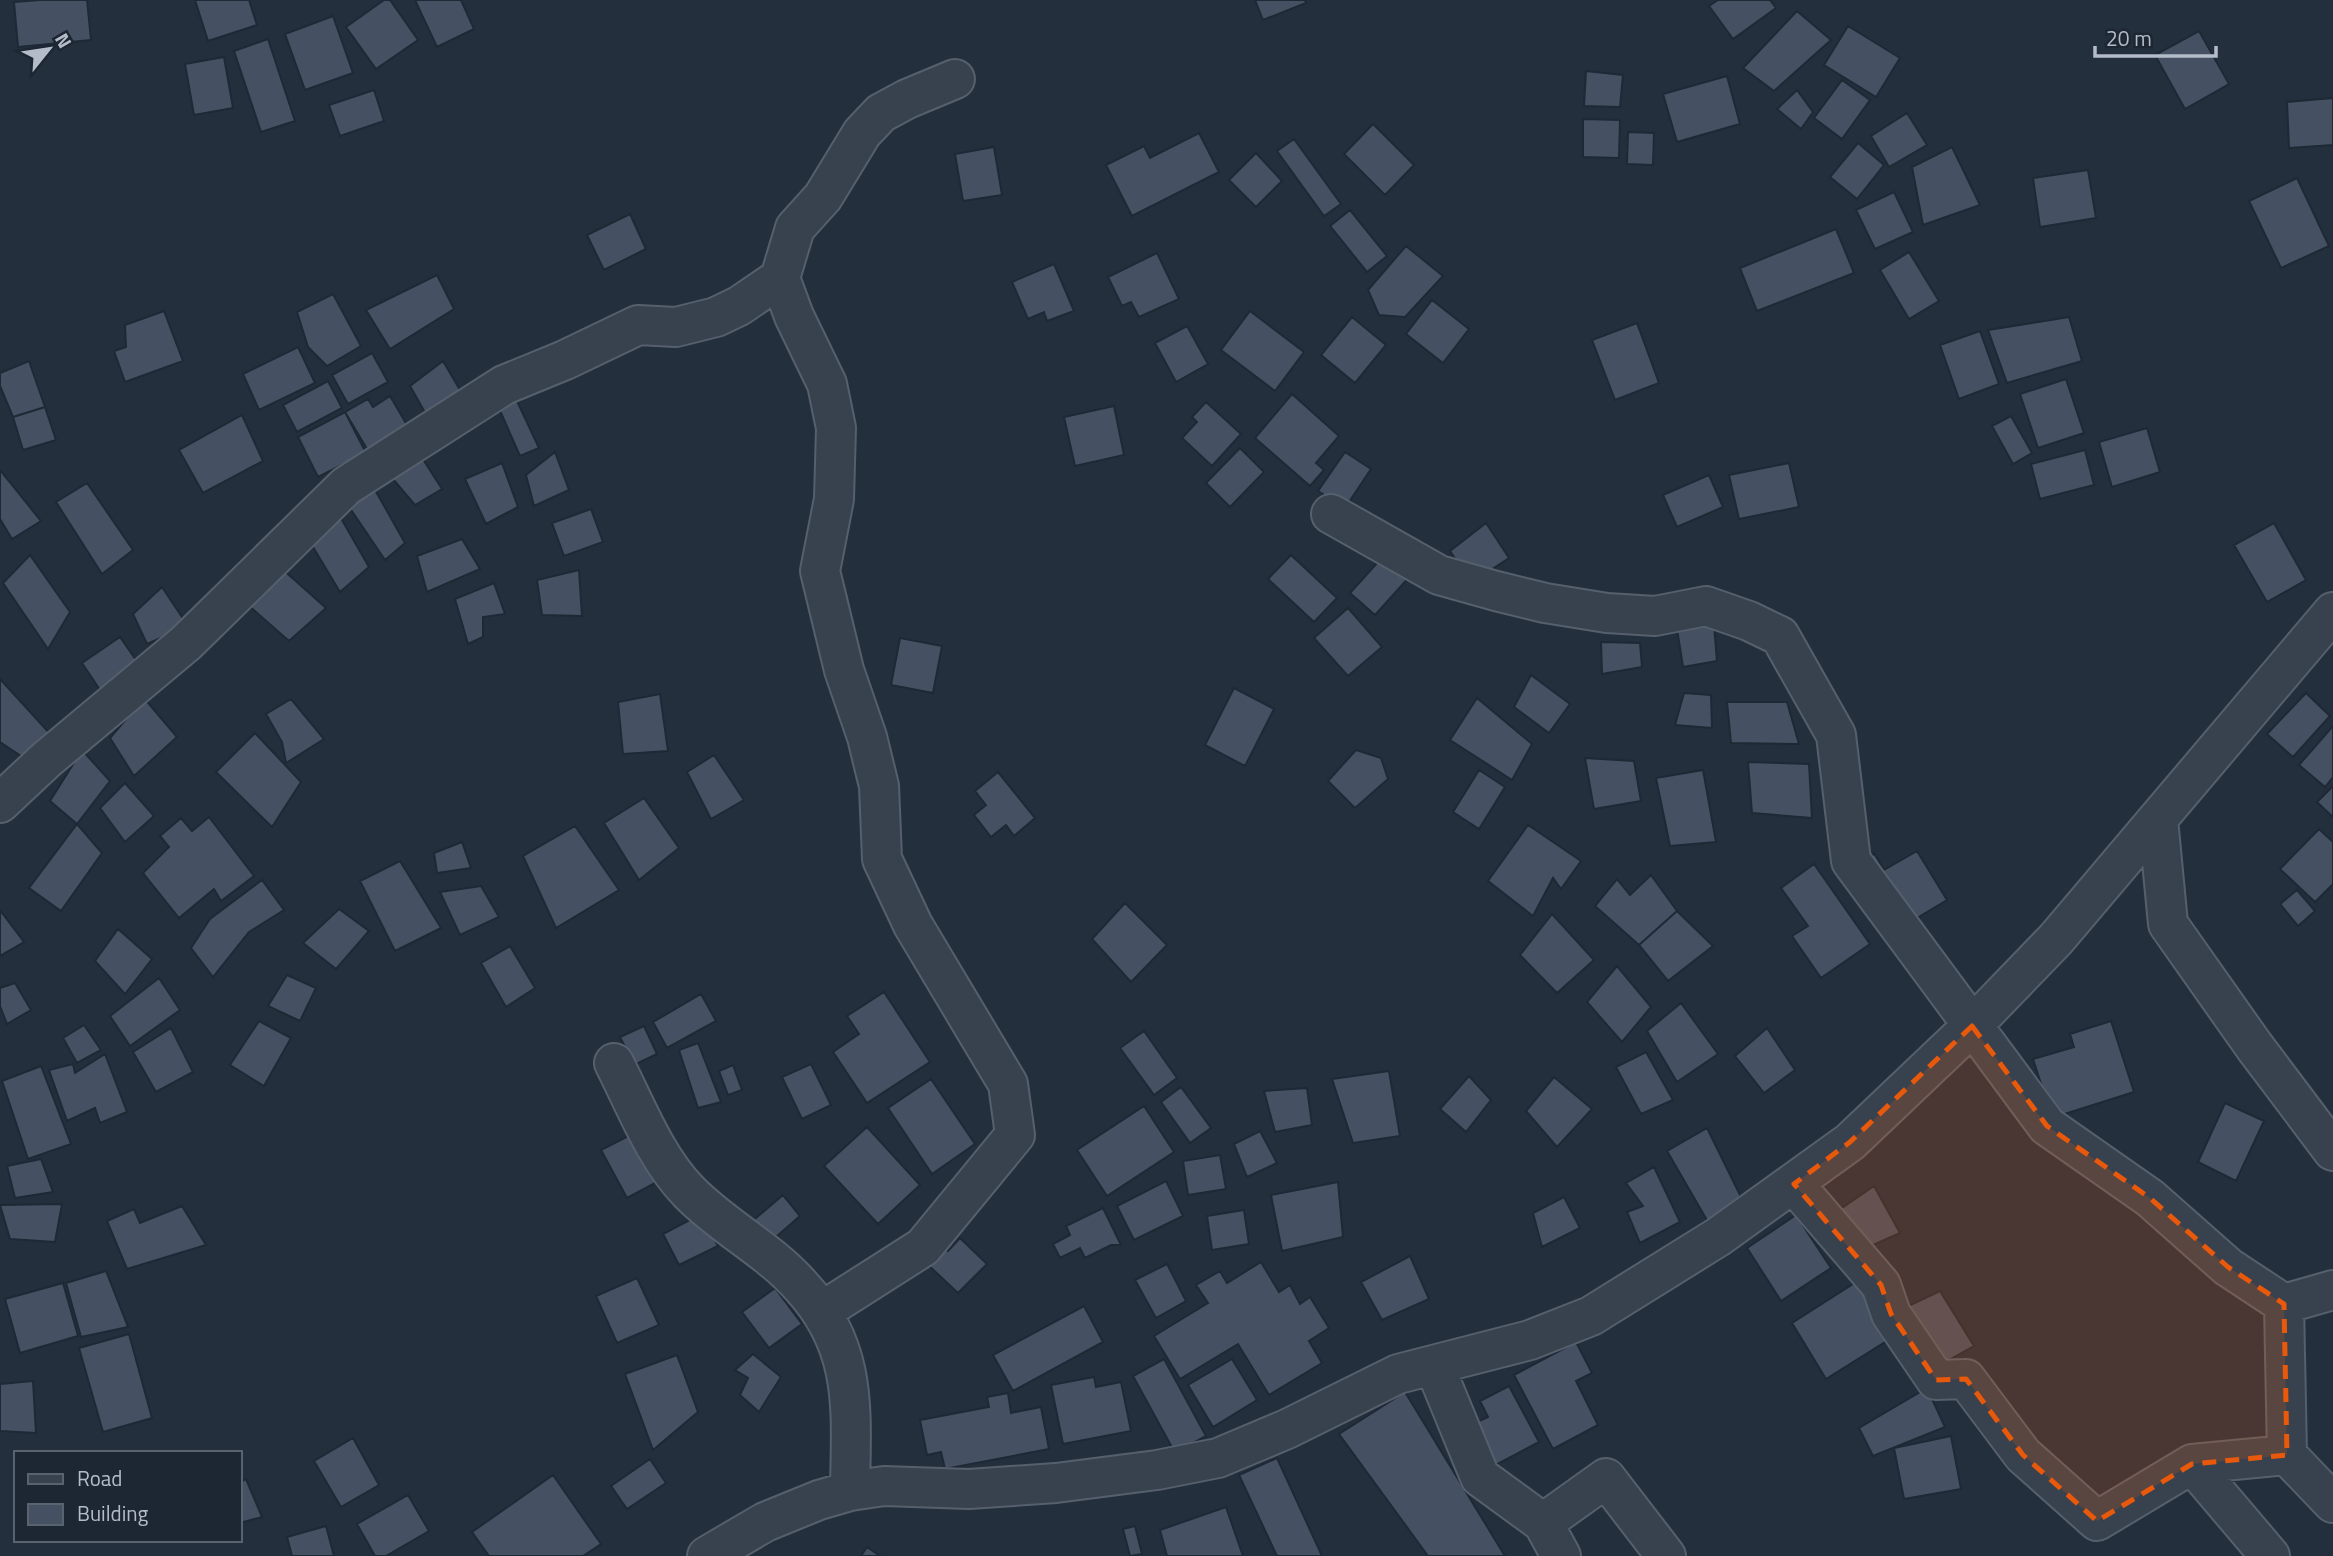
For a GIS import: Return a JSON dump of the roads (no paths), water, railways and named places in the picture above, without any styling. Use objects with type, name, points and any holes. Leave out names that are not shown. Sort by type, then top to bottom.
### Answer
[{"type":"street","points":[[821,1312],[923,1247],[1015,1135],[1007,1084],[913,925],[882,859],[879,786],[867,737],[844,670],[820,571],[834,499],[836,428],[827,384],[798,325],[780,278],[795,228],[823,197],[862,132],[881,113],[955,79]]},
{"type":"street","points":[[0,803],[47,759],[186,643],[345,486],[505,385],[638,326],[676,327],[716,317],[739,306],[780,278]]},
{"type":"street","points":[[1331,513],[1439,575],[1496,591],[1545,603],[1606,613],[1655,616],[1706,606],[1749,621],[1780,636],[1836,735],[1851,861],[2047,1126],[2150,1198],[2228,1267],[2284,1304],[2333,1290]]},
{"type":"street","points":[[706,1556],[765,1522],[819,1500],[850,1491],[884,1486],[970,1489],[1056,1483],[1144,1472],[1218,1458],[1275,1434],[1398,1374],[1530,1340],[1591,1316],[1707,1245],[1850,1142],[1972,1026],[2056,939],[2333,612]]},
{"type":"street","points":[[2158,820],[2168,924],[2254,1046],[2333,1151]]},
{"type":"street","points":[[614,1063],[661,1155],[688,1191],[800,1284],[821,1312],[836,1339],[848,1376],[852,1415],[850,1491]]},
{"type":"street","points":[[1794,1184],[1881,1285],[1891,1314],[1936,1380],[1966,1379],[2023,1455],[2097,1521],[2192,1464],[2287,1455]]},
{"type":"street","points":[[2284,1304],[2287,1455],[2333,1503]]},
{"type":"street","points":[[1434,1365],[1480,1477],[1543,1523],[1561,1556]]},
{"type":"street","points":[[2192,1464],[2270,1556]]},
{"type":"street","points":[[1543,1523],[1606,1478],[1667,1556]]}]
